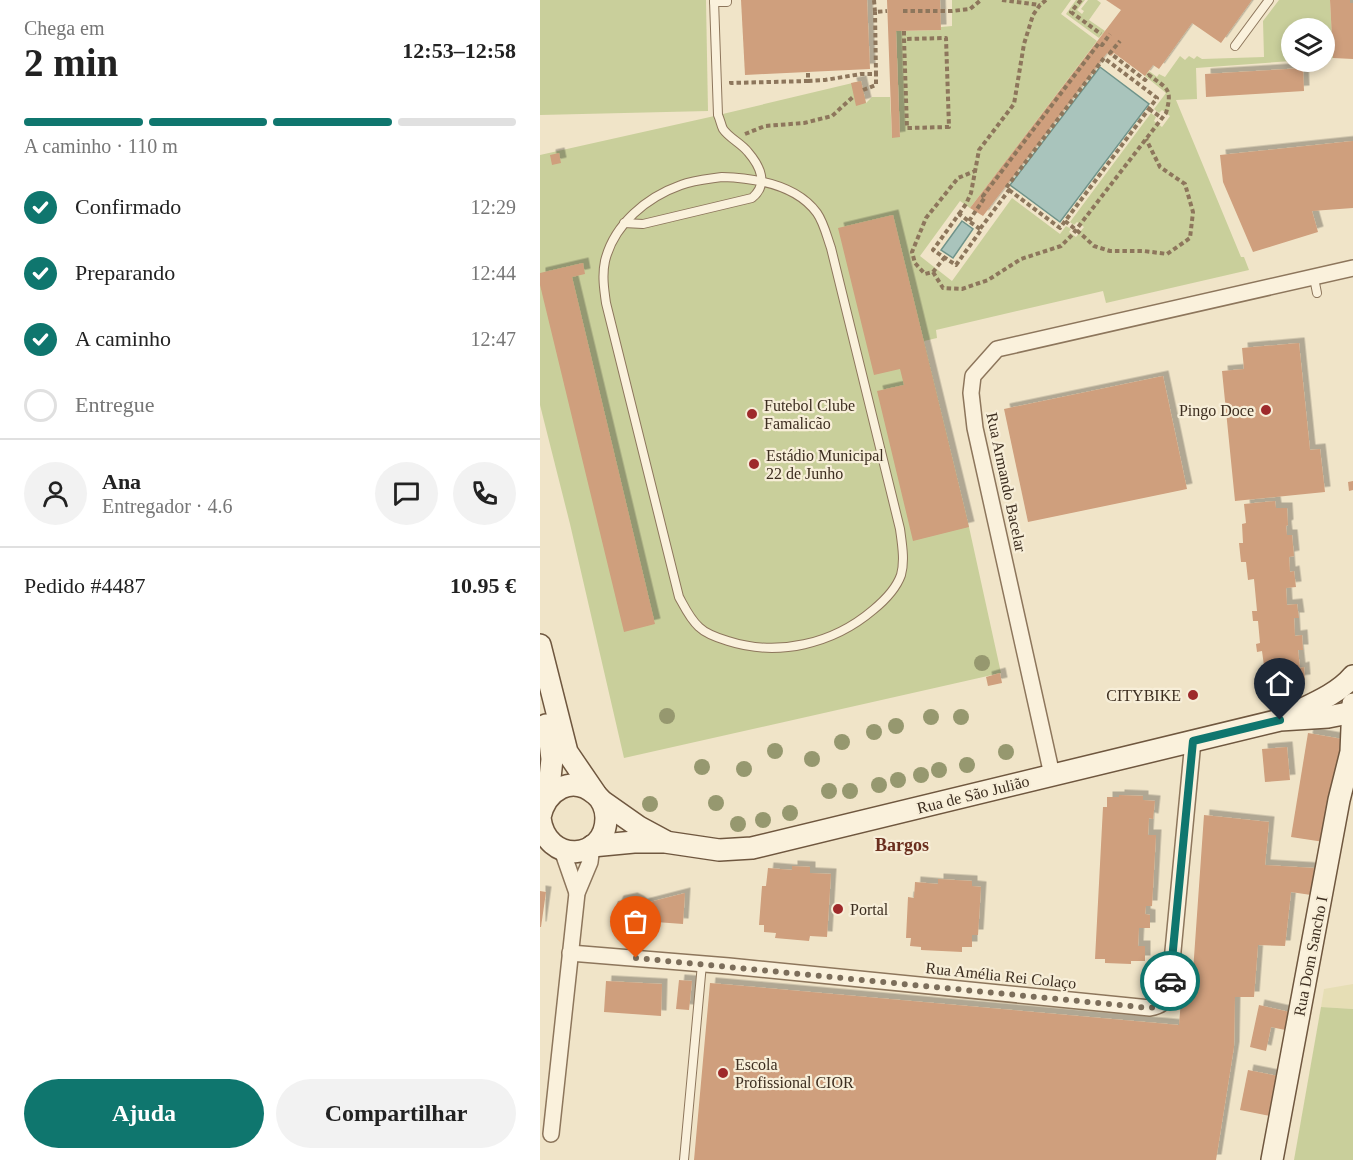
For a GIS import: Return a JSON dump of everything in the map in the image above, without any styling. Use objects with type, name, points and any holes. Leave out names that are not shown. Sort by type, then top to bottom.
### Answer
[{"type":"street","name":"Rua Armando Bacelar","points":[[1052,775],[975,428],[971,393],[974,376],[997,349],[1315,286],[1353,268]]},
{"type":"street","points":[[540,645],[567,752],[599,798],[606,813],[606,825],[601,837],[592,846],[583,851],[573,852],[552,846]]},
{"type":"street","name":"Rua de São Julião","points":[[1280,720],[1312,705],[1335,691],[1353,676]]},
{"type":"street","points":[[540,702],[552,759],[542,809],[541,828],[576,893]]},
{"type":"street","name":"Rua de São Julião","points":[[592,846],[665,842],[719,850],[752,848],[1280,720],[1328,717],[1353,710]]},
{"type":"street","name":"Rua Dom Sancho I","points":[[1272,1160],[1352,751],[1353,710]]},
{"type":"street","name":"Rua Amélia Rei Colaço","points":[[570,952],[1150,1008],[1159,1006],[1166,1002],[1169,993],[1193,741]]},
{"type":"street","points":[[542,809],[556,790],[566,786],[587,788],[599,798]]},
{"type":"street","name":"Rua de São Julião","points":[[599,798],[639,827],[665,842]]},
{"type":"street","points":[[551,1134],[576,893],[590,862],[592,846]]},
{"type":"lane","points":[[624,223],[643,224],[752,198],[759,192],[762,181],[758,167],[748,151],[723,129],[718,115],[714,1],[727,2],[727,0]]},
{"type":"lane","points":[[1235,46],[1269,0]]},
{"type":"lane","points":[[722,177],[762,181],[802,198],[817,213],[825,231],[900,530],[903,560],[901,574],[892,590],[880,604],[851,627],[814,643],[777,648],[737,644],[700,629],[688,615],[679,597],[603,283],[605,262],[610,245],[624,223],[648,202],[682,184],[702,180],[722,177]]},
{"type":"lane","points":[[684,1160],[702,964]]},
{"type":"path","points":[[863,90],[876,85],[874,0]]},
{"type":"path","points":[[903,11],[969,9],[981,0]]},
{"type":"path","points":[[1002,0],[1040,4]]},
{"type":"path","points":[[1009,190],[956,265],[933,250],[966,204],[971,193],[979,150],[1014,104],[1024,44],[1033,15],[1040,4],[1046,0]]},
{"type":"path","points":[[1081,0],[1071,12],[1101,34]]},
{"type":"path","points":[[875,12],[887,11]]},
{"type":"path","points":[[904,32],[904,39],[907,128],[950,127],[946,38],[904,39]]},
{"type":"path","points":[[969,221],[985,197],[983,196],[1099,43],[1102,45],[1110,34]]},
{"type":"path","points":[[933,272],[943,288],[962,289],[988,280],[1021,260],[1061,246],[1076,230],[1166,113],[1169,103],[1170,95],[1167,89],[1149,75],[1145,80],[1110,54],[1120,41]]},
{"type":"path","points":[[1104,58],[1157,99],[1147,110],[1060,228],[1006,188],[1104,58]]},
{"type":"path","points":[[730,72],[731,83],[825,80],[876,74]]},
{"type":"path","points":[[808,72],[808,81]]},
{"type":"path","points":[[733,139],[765,126],[804,123],[831,116],[854,96]]},
{"type":"path","points":[[1147,110],[1162,118]]},
{"type":"path","points":[[1066,218],[1094,246],[1110,251],[1167,254],[1190,238],[1193,212],[1185,184],[1160,167],[1146,139]]},
{"type":"path","points":[[945,257],[933,272],[925,274],[915,263],[912,252],[926,218],[958,178],[975,171]]},
{"type":"path","points":[[959,214],[980,229]]},
{"type":"shaded area","points":[[1353,984],[1353,1009],[1321,1007],[1324,989]]},
{"type":"green space","points":[[540,0],[706,0],[708,111],[540,115]]},
{"type":"green space","name":"Estádio Municipal 22 de Junho","points":[[952,0],[1071,0],[1061,14],[1097,41],[970,208],[960,201],[920,256],[952,281],[1012,198],[1060,234],[1066,226],[1071,229],[1069,232],[1076,237],[1084,227],[1077,222],[1074,225],[1070,222],[1151,113],[1156,117],[1154,121],[1162,127],[1170,116],[1162,110],[1159,113],[1154,109],[1166,93],[1145,76],[1149,71],[1157,77],[1159,74],[1165,77],[1180,56],[1185,60],[1189,56],[1194,59],[1197,56],[1202,59],[1264,57],[1263,21],[1279,0],[1330,0],[1331,18],[1281,18],[1281,62],[1196,68],[1197,99],[1176,100],[1241,257],[1244,257],[1249,270],[1106,303],[1103,291],[936,330],[937,338],[924,341],[969,527],[1001,673],[624,758],[540,405],[540,155],[861,81],[866,103],[872,97],[890,97],[892,137],[900,137],[896,31],[941,30],[941,27],[952,26]]},
{"type":"green space","points":[[1076,0],[1085,0],[1077,10],[1082,14],[1084,11],[1081,9],[1088,0],[1097,0],[1101,3],[1089,20],[1105,31],[1099,38],[1066,14]]},
{"type":"green space","points":[[1321,1007],[1353,1009],[1353,1160],[1294,1160]]},
{"type":"water","points":[[1100,67],[1149,104],[1060,222],[1010,185]]},
{"type":"water","points":[[962,221],[973,229],[953,258],[941,250]]},
{"type":"building","points":[[741,0],[867,0],[870,69],[745,75]]},
{"type":"building","points":[[887,0],[940,0],[941,30],[896,31],[900,137],[892,138]]},
{"type":"building","points":[[1106,0],[1252,0],[1221,43],[1192,23],[1159,69],[1153,65],[1145,76],[1114,53],[1111,56],[1107,53],[983,216],[970,208],[1121,10]]},
{"type":"building","points":[[1330,0],[1350,0],[1350,3],[1353,3],[1353,59],[1335,58],[1335,18],[1331,18]]},
{"type":"building","points":[[1281,69],[1281,72],[1303,72],[1304,91],[1206,97],[1205,74]]},
{"type":"building","points":[[861,81],[866,103],[856,106],[851,83]]},
{"type":"building","points":[[1353,141],[1353,208],[1312,211],[1318,232],[1253,252],[1223,182],[1220,155]]},
{"type":"building","points":[[559,153],[561,163],[552,165],[550,155]]},
{"type":"building","points":[[893,215],[969,527],[913,541],[877,391],[904,385],[900,369],[874,375],[838,228]]},
{"type":"building","points":[[583,263],[585,274],[572,277],[655,624],[624,632],[540,285],[540,273]]},
{"type":"building","name":"Pingo Doce","points":[[1299,343],[1310,450],[1320,449],[1325,492],[1235,501],[1222,371],[1244,369],[1242,348]]},
{"type":"building","points":[[1163,376],[1187,489],[1028,522],[1004,409]]},
{"type":"building","points":[[1353,481],[1353,490],[1349,491],[1348,482]]},
{"type":"building","points":[[1275,501],[1276,508],[1287,508],[1287,535],[1292,535],[1294,556],[1289,557],[1290,572],[1294,571],[1296,587],[1286,588],[1287,605],[1297,604],[1299,618],[1294,618],[1295,636],[1302,635],[1303,650],[1298,650],[1300,668],[1304,667],[1305,680],[1296,681],[1297,690],[1266,693],[1265,684],[1261,685],[1259,674],[1265,673],[1262,651],[1257,652],[1256,644],[1260,643],[1258,621],[1253,621],[1252,611],[1257,611],[1254,579],[1248,580],[1246,562],[1241,562],[1239,543],[1243,543],[1242,524],[1246,523],[1244,504]]},
{"type":"building","points":[[1000,673],[1002,683],[988,686],[986,677]]},
{"type":"building","points":[[1308,733],[1342,739],[1324,842],[1291,837]]},
{"type":"building","points":[[1287,747],[1290,780],[1265,782],[1262,749]]},
{"type":"building","points":[[1119,795],[1143,796],[1143,800],[1155,801],[1153,819],[1149,818],[1148,835],[1156,835],[1152,906],[1146,906],[1145,914],[1150,915],[1150,928],[1139,928],[1138,946],[1145,946],[1145,961],[1131,961],[1131,964],[1105,963],[1105,959],[1095,959],[1103,807],[1107,807],[1107,797],[1119,797]]},
{"type":"building","points":[[1204,815],[1269,822],[1265,865],[1314,868],[1311,895],[1291,892],[1285,946],[1258,945],[1254,997],[1235,997],[1234,1047],[1216,1160],[694,1160],[710,983],[1179,1025],[1181,1000],[1191,1000]]},
{"type":"building","points":[[792,866],[810,867],[810,873],[831,874],[827,937],[810,936],[809,941],[775,938],[776,933],[764,932],[764,925],[759,925],[762,886],[766,886],[768,868],[792,870]]},
{"type":"building","points":[[938,879],[972,881],[972,886],[981,887],[978,935],[972,935],[972,947],[962,947],[962,952],[921,950],[921,947],[910,946],[911,938],[906,938],[908,897],[914,898],[915,882],[938,884]]},
{"type":"building","points":[[540,891],[546,892],[541,927],[540,927]]},
{"type":"building","points":[[685,893],[683,924],[656,922],[654,930],[611,928],[618,901],[632,898],[642,904]]},
{"type":"building","points":[[679,980],[692,981],[689,1010],[676,1009]]},
{"type":"building","points":[[606,981],[662,984],[661,1016],[604,1012]]},
{"type":"building","points":[[1259,1005],[1294,1013],[1290,1031],[1271,1027],[1266,1051],[1250,1047]]},
{"type":"building","points":[[1248,1070],[1278,1076],[1270,1116],[1240,1110]]},
{"type":"way so far","points":[[636,958],[1150,1008],[1166,1002],[1170,981]]},
{"type":"place","name":"Pingo Doce","points":[[1266,410]]},
{"type":"place","name":"Futebol Clube Famalicão","points":[[752,414]]},
{"type":"place","name":"Estádio Municipal 22 de Junho","points":[[754,464]]},
{"type":"place","name":"CITYBIKE","points":[[1193,695]]},
{"type":"place","name":"Portal","points":[[838,909]]},
{"type":"place","name":"Escola Profissional CIOR","points":[[723,1073]]},
{"type":"district","name":"Bargos","points":[[902,845]]},
{"type":"route","points":[[1170,981],[1193,741],[1280,720]]}]
